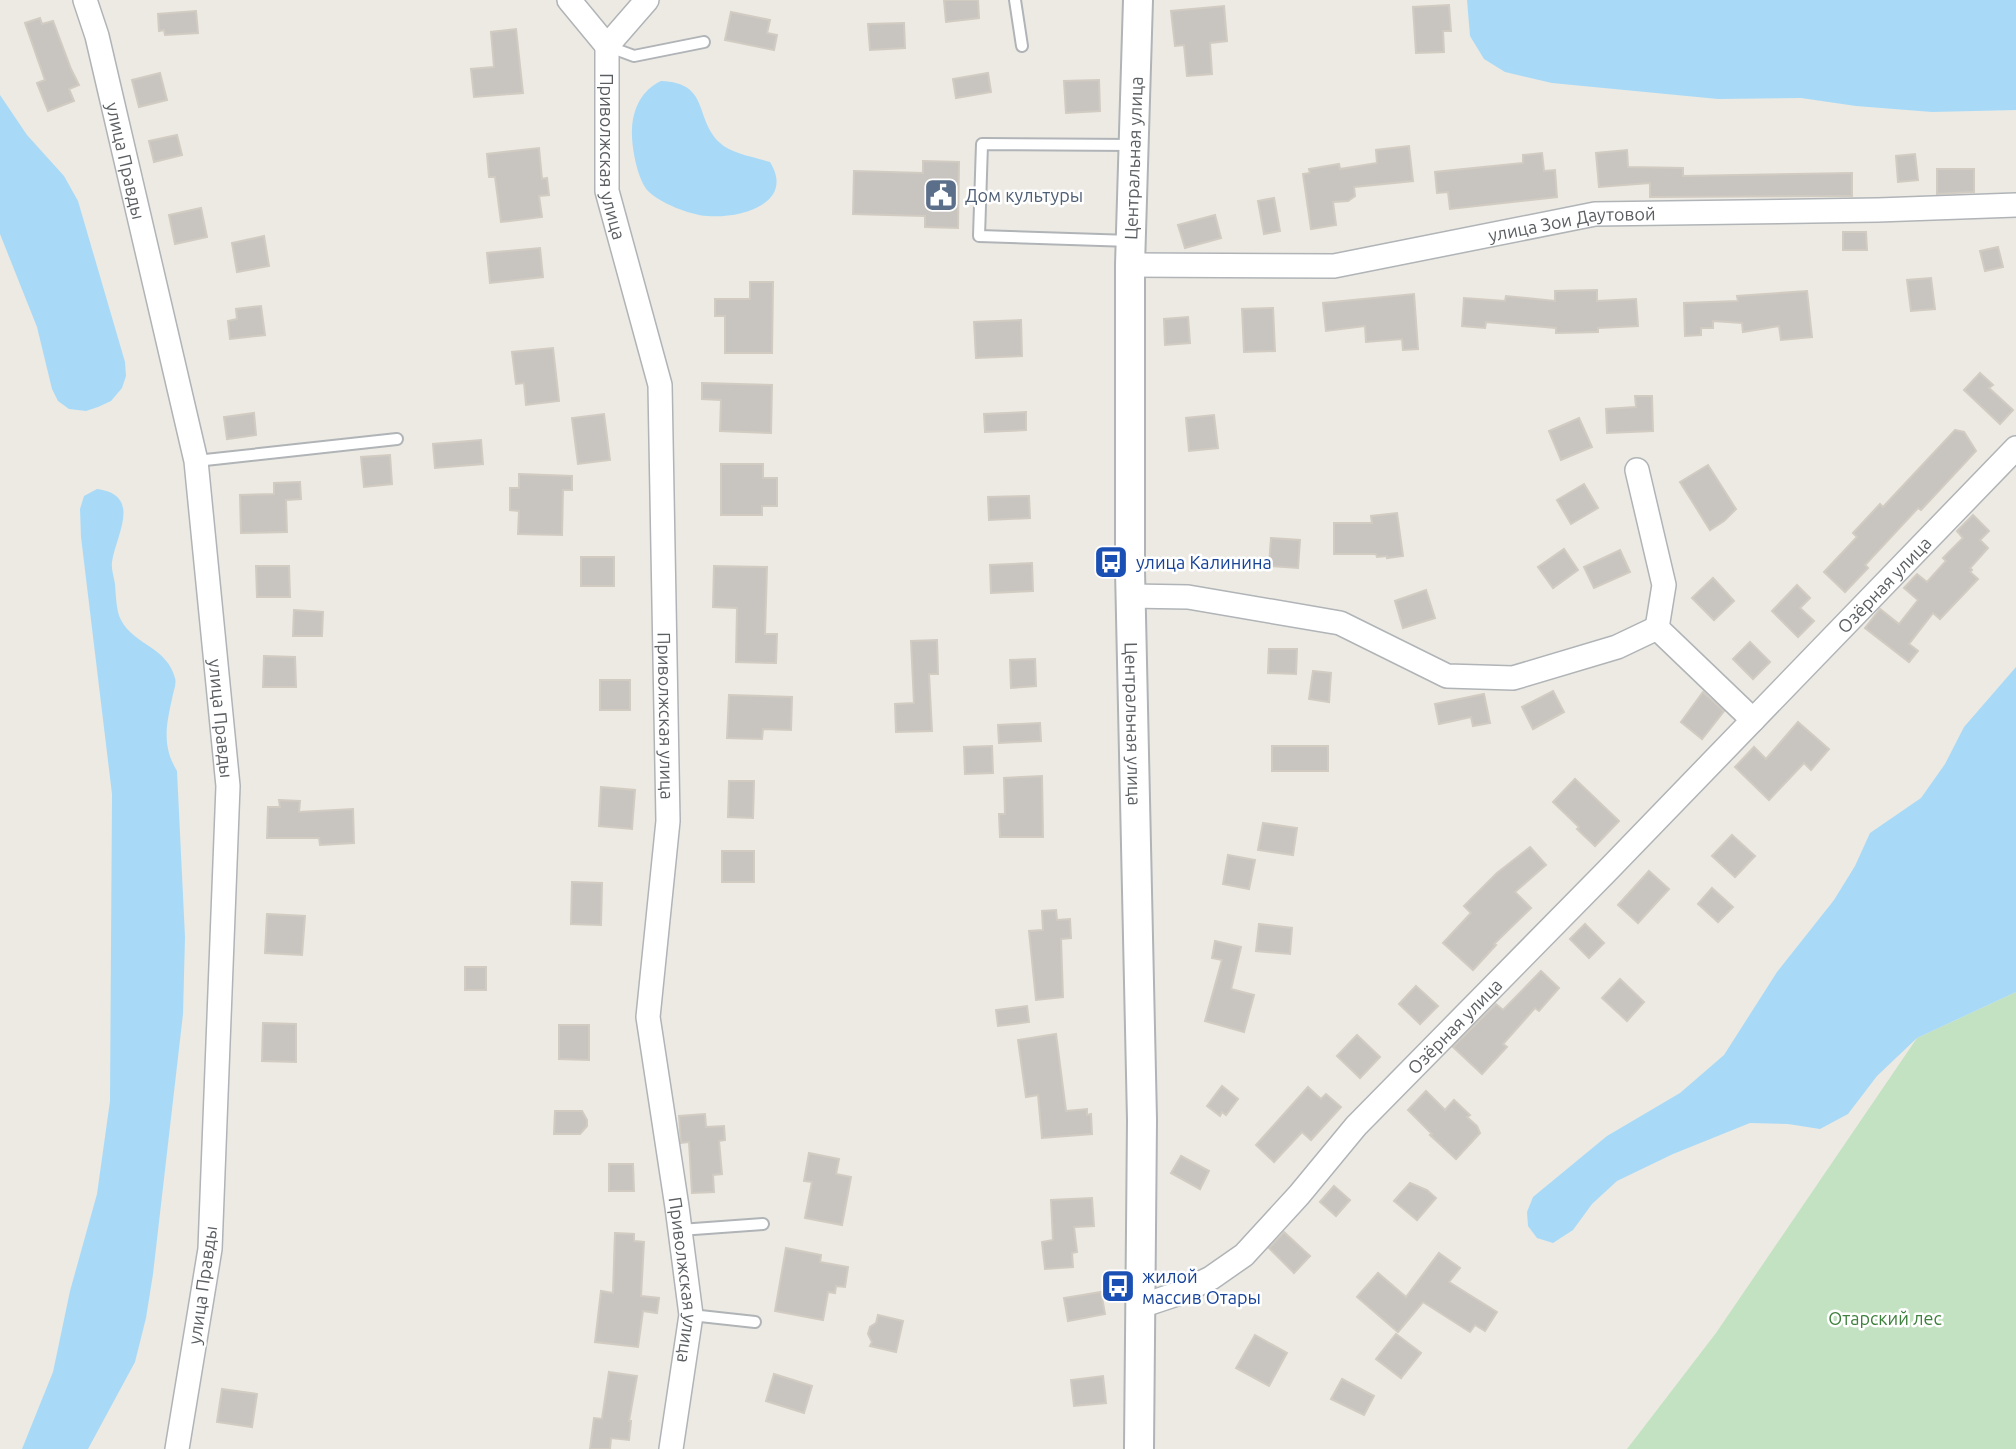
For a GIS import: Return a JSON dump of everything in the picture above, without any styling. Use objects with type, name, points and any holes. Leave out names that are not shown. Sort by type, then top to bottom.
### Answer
[{"type":"street","name":"улица Правды","points":[[85,0],[100,50],[196,461],[228,786],[210,1248],[177,1449]]},
{"type":"street","points":[[569,0],[607,46]]},
{"type":"street","name":"Приволжская улица","points":[[647,0],[607,46],[607,191],[660,384],[668,821],[648,1017],[691,1315],[671,1449]]},
{"type":"street","name":"Центральная улица","points":[[1139,0],[1130,253],[1131,596],[1143,1120],[1139,1449]]},
{"type":"street","name":"улица Зои Даутовой","points":[[1130,253],[1334,266],[1595,214],[2016,205]]},
{"type":"street","name":"Озёрная улица","points":[[1141,1306],[1180,1293],[1211,1278],[1244,1255],[1356,1126],[2016,448]]},
{"type":"street","points":[[1637,470],[1664,585],[1657,628]]},
{"type":"street","points":[[1131,596],[1188,597],[1340,623],[1447,676],[1513,678],[1617,648],[1657,628]]},
{"type":"street","points":[[1657,628],[1753,720]]},
{"type":"lane","points":[[1015,0],[1022,46]]},
{"type":"lane","points":[[607,46],[634,56],[704,42]]},
{"type":"lane","points":[[1130,253],[979,236],[979,223],[982,144],[1134,145]]},
{"type":"lane","points":[[196,461],[397,439]]},
{"type":"lane","points":[[680,1230],[762,1224]]},
{"type":"lane","points":[[691,1315],[755,1322]]},
{"type":"green space","name":"Отарский лес","points":[[2016,992],[2016,1449],[1627,1449],[1716,1333],[1917,1038]]},
{"type":"water","points":[[1467,0],[2016,0],[2016,110],[1932,112],[1856,106],[1801,98],[1718,99],[1552,83],[1505,72],[1484,59],[1470,36]]},
{"type":"water","points":[[661,81],[677,83],[694,95],[711,132],[724,146],[770,162],[776,177],[776,189],[770,198],[760,206],[734,215],[707,216],[676,208],[648,191],[636,162],[633,121],[644,95]]},
{"type":"water","points":[[0,95],[27,135],[64,176],[78,201],[125,362],[126,376],[122,388],[111,401],[86,411],[69,409],[58,401],[52,389],[37,327],[0,234]]},
{"type":"water","points":[[97,489],[111,493],[119,499],[123,508],[112,565],[119,616],[134,635],[165,659],[175,680],[168,718],[167,744],[177,771],[185,937],[183,1014],[153,1274],[135,1362],[88,1449],[22,1449],[53,1372],[70,1291],[97,1194],[110,1101],[112,794],[81,537],[80,509],[84,496]]},
{"type":"water","points":[[2016,667],[2016,992],[1917,1038],[1877,1076],[1848,1114],[1820,1129],[1788,1124],[1750,1123],[1673,1154],[1617,1181],[1592,1204],[1573,1230],[1553,1243],[1537,1238],[1528,1226],[1527,1212],[1533,1197],[1607,1136],[1680,1093],[1724,1055],[1777,972],[1834,900],[1855,866],[1870,833],[1921,798],[1945,764],[1964,727]]},
{"type":"building","points":[[944,0],[978,0],[979,18],[946,22]]},
{"type":"building","points":[[1449,5],[1451,31],[1443,31],[1444,52],[1416,53],[1413,7]]},
{"type":"building","points":[[1224,6],[1227,41],[1210,43],[1212,74],[1187,76],[1184,45],[1175,46],[1171,11]]},
{"type":"building","points":[[196,11],[198,33],[165,35],[164,30],[159,31],[158,14]]},
{"type":"building","points":[[731,12],[770,20],[767,33],[777,35],[774,50],[725,40]]},
{"type":"building","points":[[40,18],[42,24],[53,21],[79,85],[69,89],[74,101],[48,111],[37,83],[45,80],[25,23]]},
{"type":"building","points":[[904,23],[905,48],[870,50],[868,24]]},
{"type":"building","points":[[516,29],[523,93],[474,97],[471,69],[494,67],[491,32]]},
{"type":"building","points":[[160,73],[167,100],[139,107],[132,80]]},
{"type":"building","points":[[988,73],[991,92],[956,98],[953,79]]},
{"type":"building","points":[[1099,80],[1100,111],[1066,113],[1064,81]]},
{"type":"building","points":[[177,135],[182,155],[154,162],[149,141]]},
{"type":"building","points":[[1409,146],[1413,181],[1354,187],[1355,196],[1348,201],[1333,202],[1336,225],[1311,229],[1303,174],[1310,173],[1309,169],[1339,164],[1340,169],[1377,163],[1376,150]]},
{"type":"building","points":[[539,148],[542,179],[547,178],[549,195],[539,196],[542,217],[501,222],[495,177],[489,177],[487,154]]},
{"type":"building","points":[[1627,150],[1628,167],[1683,168],[1683,176],[1852,173],[1852,196],[1650,197],[1650,183],[1599,187],[1596,153]]},
{"type":"building","points":[[1542,153],[1544,171],[1555,170],[1557,197],[1450,209],[1448,192],[1437,193],[1435,172],[1523,163],[1523,155]]},
{"type":"building","points":[[1915,154],[1918,180],[1898,182],[1896,156]]},
{"type":"building","points":[[923,161],[959,162],[958,228],[925,227],[925,216],[853,214],[854,171],[923,173]]},
{"type":"building","points":[[1937,169],[1974,169],[1974,192],[1937,194]]},
{"type":"building","points":[[1274,198],[1280,231],[1264,234],[1258,201]]},
{"type":"building","points":[[201,208],[207,237],[175,244],[169,215]]},
{"type":"building","points":[[1215,215],[1221,238],[1185,248],[1178,225]]},
{"type":"building","points":[[1843,232],[1866,232],[1867,250],[1843,250]]},
{"type":"building","points":[[264,236],[269,266],[237,272],[232,243]]},
{"type":"building","points":[[1998,247],[2003,267],[1985,271],[1980,251]]},
{"type":"building","points":[[540,248],[543,277],[490,283],[487,253]]},
{"type":"building","points":[[1931,278],[1935,309],[1911,311],[1907,280]]},
{"type":"building","points":[[750,282],[773,282],[772,353],[725,353],[725,316],[715,316],[715,299],[750,299]]},
{"type":"building","points":[[1597,290],[1597,301],[1636,299],[1638,326],[1598,328],[1598,332],[1556,333],[1556,328],[1486,322],[1485,328],[1462,326],[1464,298],[1505,301],[1506,296],[1555,301],[1555,291]]},
{"type":"building","points":[[1807,291],[1812,337],[1781,340],[1779,326],[1743,332],[1742,323],[1713,321],[1713,328],[1701,328],[1701,335],[1685,336],[1684,303],[1738,301],[1737,296]]},
{"type":"building","points":[[1414,294],[1418,349],[1403,350],[1402,339],[1366,342],[1365,326],[1326,331],[1323,303]]},
{"type":"building","points":[[261,306],[265,335],[230,339],[228,321],[237,319],[236,309]]},
{"type":"building","points":[[1273,308],[1275,351],[1244,352],[1242,309]]},
{"type":"building","points":[[1188,317],[1190,343],[1165,345],[1164,319]]},
{"type":"building","points":[[1021,320],[1022,356],[976,358],[974,322]]},
{"type":"building","points":[[553,348],[559,401],[526,405],[524,383],[516,384],[512,352]]},
{"type":"building","points":[[1980,373],[1993,385],[1989,388],[2013,410],[2000,424],[1964,390]]},
{"type":"building","points":[[702,383],[772,385],[771,433],[720,431],[721,400],[702,399]]},
{"type":"building","points":[[1635,396],[1652,396],[1653,431],[1607,433],[1606,409],[1636,407]]},
{"type":"building","points":[[1026,412],[1026,430],[985,432],[984,414]]},
{"type":"building","points":[[254,413],[256,435],[227,439],[224,417]]},
{"type":"building","points":[[604,414],[610,460],[578,464],[572,418]]},
{"type":"building","points":[[1214,415],[1218,448],[1189,451],[1186,418]]},
{"type":"building","points":[[1579,418],[1592,447],[1561,460],[1549,431]]},
{"type":"building","points":[[1955,430],[1964,432],[1976,451],[1865,565],[1868,568],[1845,592],[1824,572],[1857,537],[1853,533],[1880,504],[1883,507]]},
{"type":"building","points":[[481,440],[483,464],[435,468],[433,444]]},
{"type":"building","points":[[390,455],[392,484],[364,487],[361,457]]},
{"type":"building","points":[[721,464],[763,464],[763,478],[777,478],[777,506],[762,506],[762,515],[721,515]]},
{"type":"building","points":[[1708,465],[1736,509],[1710,530],[1680,482]]},
{"type":"building","points":[[519,474],[572,476],[572,490],[563,490],[562,535],[518,534],[519,511],[510,510],[510,488],[519,488]]},
{"type":"building","points":[[300,482],[301,499],[286,500],[287,532],[241,533],[240,495],[274,494],[274,483]]},
{"type":"building","points":[[1584,484],[1598,508],[1571,524],[1557,500]]},
{"type":"building","points":[[1029,496],[1030,518],[989,520],[988,497]]},
{"type":"building","points":[[1397,513],[1403,556],[1387,558],[1377,557],[1376,554],[1334,554],[1334,523],[1372,523],[1371,516]]},
{"type":"building","points":[[1973,515],[1989,531],[1980,540],[1988,548],[1970,568],[1970,572],[1978,579],[1940,619],[1933,613],[1909,644],[1918,651],[1909,662],[1865,628],[1880,609],[1899,624],[1918,600],[1904,588],[1917,574],[1927,582],[1946,561],[1943,558],[1963,538],[1957,531]]},
{"type":"building","points":[[1271,538],[1300,540],[1298,568],[1269,566]]},
{"type":"building","points":[[1564,549],[1578,570],[1553,588],[1538,567]]},
{"type":"building","points":[[1620,550],[1630,572],[1594,588],[1584,567]]},
{"type":"building","points":[[581,557],[614,557],[614,586],[581,586]]},
{"type":"building","points":[[1032,563],[1033,591],[991,593],[990,565]]},
{"type":"building","points":[[256,566],[289,566],[290,597],[257,597]]},
{"type":"building","points":[[714,566],[767,567],[765,634],[777,634],[776,663],[736,662],[737,608],[713,607]]},
{"type":"building","points":[[1713,578],[1734,601],[1714,620],[1692,598]]},
{"type":"building","points":[[1797,585],[1810,598],[1800,608],[1814,621],[1798,637],[1772,611]]},
{"type":"building","points":[[1426,590],[1435,618],[1403,628],[1395,601]]},
{"type":"building","points":[[294,610],[323,612],[322,636],[293,636]]},
{"type":"building","points":[[937,640],[938,674],[929,674],[932,731],[896,732],[895,704],[914,703],[911,641]]},
{"type":"building","points":[[1750,642],[1770,662],[1753,679],[1733,659]]},
{"type":"building","points":[[1269,649],[1297,649],[1296,674],[1268,673]]},
{"type":"building","points":[[264,656],[295,657],[296,687],[263,687]]},
{"type":"building","points":[[1035,659],[1036,686],[1011,688],[1010,660]]},
{"type":"building","points":[[1313,671],[1331,673],[1329,702],[1309,699]]},
{"type":"building","points":[[600,680],[630,680],[630,710],[600,710]]},
{"type":"building","points":[[1553,691],[1564,712],[1533,729],[1522,707]]},
{"type":"building","points":[[1703,692],[1724,711],[1702,739],[1681,722]]},
{"type":"building","points":[[1484,694],[1490,723],[1473,726],[1471,717],[1439,724],[1435,704]]},
{"type":"building","points":[[729,695],[792,697],[791,730],[763,729],[762,739],[727,738]]},
{"type":"building","points":[[1798,722],[1829,749],[1811,770],[1804,763],[1769,800],[1735,767],[1754,747],[1766,759]]},
{"type":"building","points":[[1040,723],[1041,741],[999,743],[998,725]]},
{"type":"building","points":[[992,746],[993,773],[965,774],[964,747]]},
{"type":"building","points":[[1272,746],[1328,746],[1328,771],[1272,771]]},
{"type":"building","points":[[1042,776],[1043,837],[1000,837],[999,814],[1005,814],[1004,778]]},
{"type":"building","points":[[1575,779],[1619,821],[1595,846],[1553,802]]},
{"type":"building","points":[[729,781],[754,781],[753,818],[728,817]]},
{"type":"building","points":[[601,787],[635,790],[632,829],[599,826]]},
{"type":"building","points":[[279,800],[300,801],[299,812],[353,809],[354,843],[320,845],[319,838],[267,838],[268,807],[280,807]]},
{"type":"building","points":[[1263,823],[1297,828],[1293,855],[1258,850]]},
{"type":"building","points":[[1732,835],[1755,856],[1735,877],[1712,856]]},
{"type":"building","points":[[1530,847],[1546,865],[1515,892],[1531,908],[1494,944],[1496,945],[1473,970],[1443,943],[1471,913],[1464,906],[1497,873]]},
{"type":"building","points":[[722,851],[754,851],[754,882],[722,882]]},
{"type":"building","points":[[1228,855],[1255,860],[1249,889],[1223,884]]},
{"type":"building","points":[[1649,871],[1669,889],[1638,923],[1618,905]]},
{"type":"building","points":[[572,882],[602,883],[601,925],[571,924]]},
{"type":"building","points":[[1712,888],[1733,907],[1718,922],[1698,904]]},
{"type":"building","points":[[1056,910],[1057,920],[1070,919],[1071,938],[1061,939],[1063,997],[1036,1000],[1029,931],[1043,930],[1042,911]]},
{"type":"building","points":[[267,914],[305,916],[302,955],[265,953]]},
{"type":"building","points":[[1259,924],[1292,928],[1290,954],[1256,951]]},
{"type":"building","points":[[1585,924],[1604,943],[1589,958],[1570,939]]},
{"type":"building","points":[[1215,941],[1241,947],[1231,989],[1254,995],[1244,1032],[1205,1021],[1222,960],[1212,958]]},
{"type":"building","points":[[465,967],[486,967],[486,990],[465,990]]},
{"type":"building","points":[[1541,971],[1559,988],[1539,1011],[1535,1008],[1503,1044],[1507,1047],[1482,1074],[1453,1047],[1496,1004],[1503,1010]]},
{"type":"building","points":[[1620,979],[1644,1002],[1627,1021],[1602,998]]},
{"type":"building","points":[[1416,986],[1438,1006],[1420,1024],[1399,1004]]},
{"type":"building","points":[[1027,1006],[1029,1022],[998,1026],[996,1010]]},
{"type":"building","points":[[263,1023],[296,1024],[296,1062],[262,1061]]},
{"type":"building","points":[[559,1025],[589,1025],[589,1060],[559,1059]]},
{"type":"building","points":[[1056,1034],[1066,1111],[1087,1109],[1087,1115],[1091,1114],[1092,1134],[1042,1138],[1038,1095],[1026,1097],[1018,1040]]},
{"type":"building","points":[[1357,1035],[1380,1057],[1360,1078],[1337,1056]]},
{"type":"building","points":[[1222,1086],[1238,1099],[1226,1115],[1222,1112],[1220,1116],[1207,1106]]},
{"type":"building","points":[[1308,1087],[1321,1099],[1326,1094],[1341,1107],[1311,1140],[1302,1132],[1274,1162],[1256,1145]]},
{"type":"building","points":[[1426,1091],[1445,1110],[1454,1100],[1477,1126],[1480,1133],[1456,1159],[1408,1110]]},
{"type":"building","points":[[555,1111],[582,1111],[587,1126],[580,1134],[554,1134]]},
{"type":"building","points":[[705,1114],[706,1127],[724,1126],[725,1140],[719,1141],[722,1174],[713,1175],[714,1192],[692,1193],[689,1142],[681,1143],[679,1116]]},
{"type":"building","points":[[809,1153],[839,1159],[836,1174],[851,1177],[842,1225],[805,1218],[812,1182],[804,1181]]},
{"type":"building","points":[[1181,1156],[1209,1171],[1200,1189],[1171,1173]]},
{"type":"building","points":[[609,1164],[633,1164],[634,1191],[609,1191]]},
{"type":"building","points":[[1410,1183],[1427,1190],[1436,1198],[1417,1220],[1394,1201]]},
{"type":"building","points":[[1334,1186],[1350,1200],[1336,1216],[1320,1202]]},
{"type":"building","points":[[1092,1198],[1094,1226],[1074,1227],[1077,1252],[1072,1253],[1073,1267],[1045,1269],[1042,1242],[1053,1240],[1051,1200]]},
{"type":"building","points":[[1284,1232],[1310,1256],[1294,1273],[1269,1248]]},
{"type":"building","points":[[615,1233],[634,1234],[634,1241],[644,1242],[641,1296],[659,1298],[657,1313],[643,1311],[638,1347],[595,1342],[601,1291],[613,1293]]},
{"type":"building","points":[[786,1248],[821,1255],[820,1262],[848,1267],[845,1287],[836,1286],[835,1293],[828,1292],[823,1320],[775,1311]]},
{"type":"building","points":[[1439,1253],[1460,1268],[1449,1282],[1497,1312],[1485,1331],[1475,1325],[1470,1332],[1423,1302],[1398,1332],[1357,1297],[1378,1273],[1406,1297]]},
{"type":"building","points":[[1101,1292],[1105,1314],[1068,1321],[1064,1298]]},
{"type":"building","points":[[878,1315],[903,1321],[896,1352],[870,1346],[872,1342],[868,1334]]},
{"type":"building","points":[[1396,1334],[1421,1353],[1401,1378],[1376,1359]]},
{"type":"building","points":[[1255,1335],[1287,1353],[1269,1386],[1236,1368]]},
{"type":"building","points":[[609,1372],[637,1376],[629,1421],[629,1440],[611,1438],[610,1449],[590,1449],[594,1418],[602,1419]]},
{"type":"building","points":[[774,1374],[812,1386],[804,1413],[766,1401]]},
{"type":"building","points":[[1103,1376],[1106,1403],[1074,1406],[1071,1380]]},
{"type":"building","points":[[1342,1379],[1374,1396],[1364,1415],[1331,1399]]},
{"type":"building","points":[[222,1389],[257,1394],[252,1427],[217,1422]]},
{"type":"place","name":"Дом культуры","points":[[941,195]]},
{"type":"place","name":"улица Калинина","points":[[1111,562]]},
{"type":"place","name":"жилой массив Отары","points":[[1118,1286]]}]
